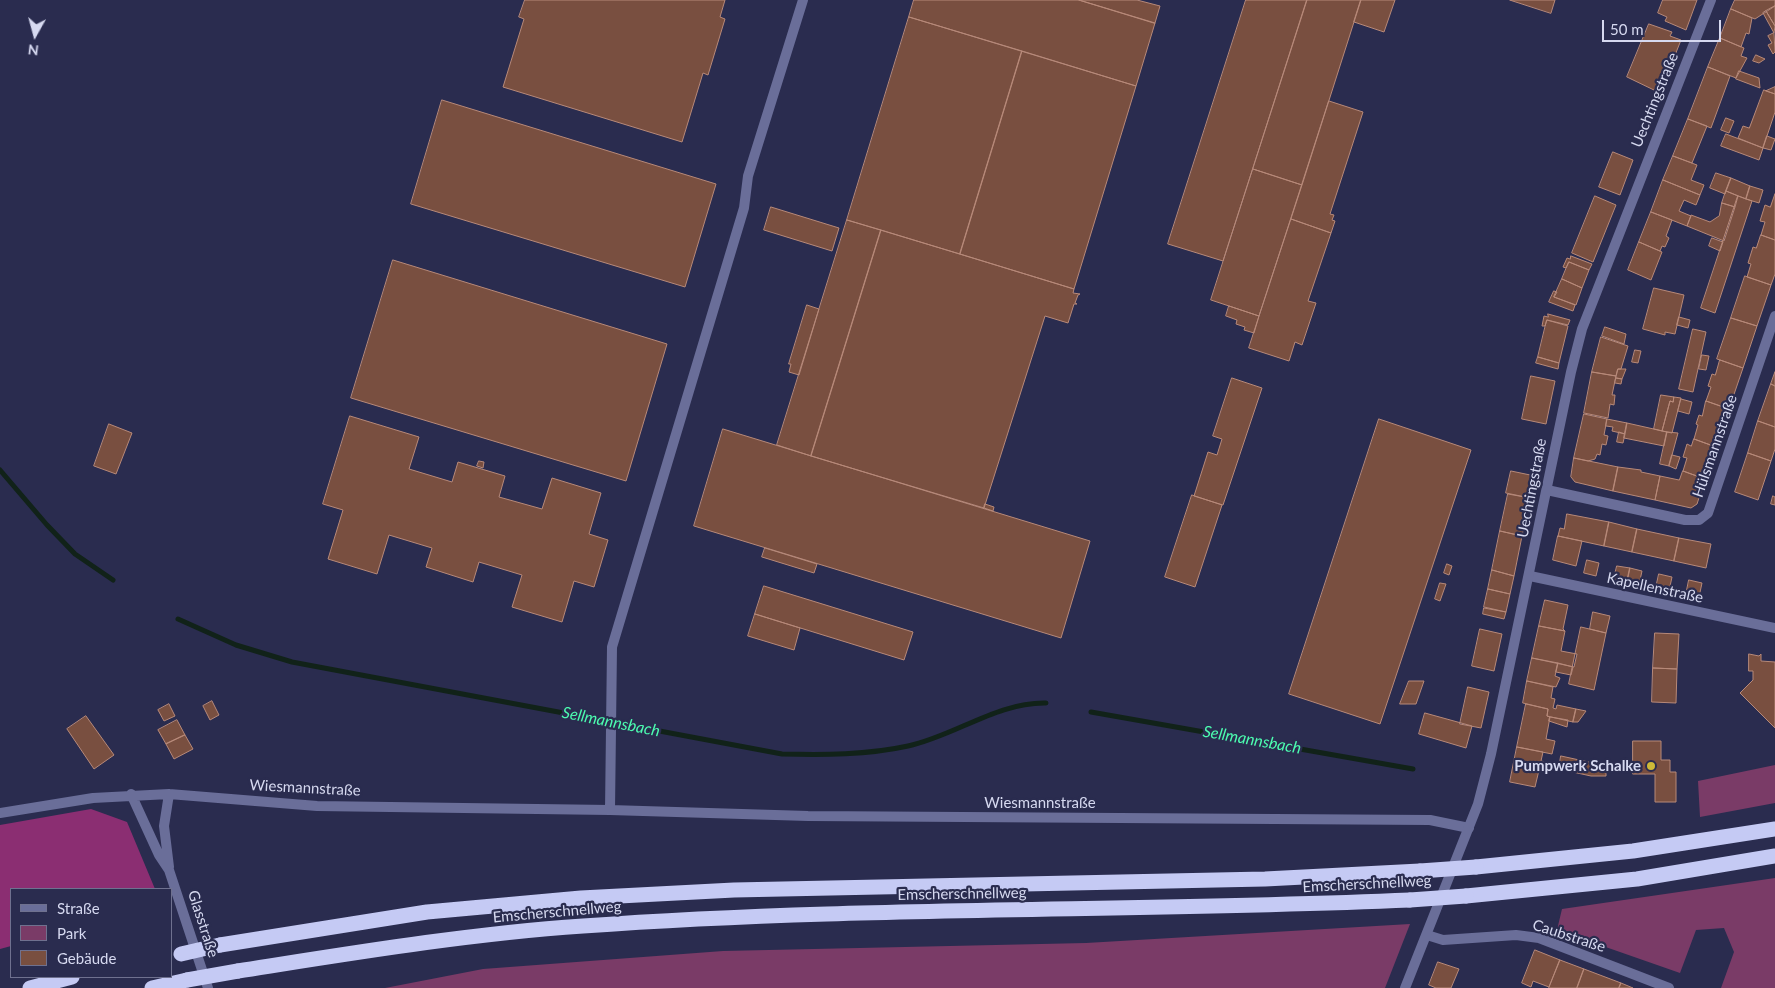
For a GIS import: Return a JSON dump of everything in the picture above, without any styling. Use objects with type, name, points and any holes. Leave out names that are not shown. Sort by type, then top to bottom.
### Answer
[{"type":"highway","name":"Emscherschnellweg","points":[[176,955],[220,945],[427,912],[581,898],[734,890],[1265,879],[1420,871],[1633,851],[1775,828]]},
{"type":"highway","name":"Emscherschnellweg","points":[[152,988],[238,971],[424,942],[582,926],[734,918],[1259,907],[1410,900],[1637,878],[1775,856]]},
{"type":"highway","points":[[30,988],[68,978]]},
{"type":"street","points":[[610,810],[612,647],[744,208],[748,176],[803,0]]},
{"type":"street","name":"Uechtingstraße","points":[[1405,988],[1469,828],[1491,754],[1530,576],[1571,372],[1582,329],[1711,0]]},
{"type":"street","name":"Hülsmannstraße","points":[[1547,490],[1684,520],[1698,520],[1708,513],[1775,316]]},
{"type":"street","name":"Kapellenstraße","points":[[1530,576],[1775,628]]},
{"type":"street","name":"Wiesmannstraße","points":[[0,814],[93,798],[130,794],[169,794],[317,806],[610,810],[808,816],[1430,820],[1469,828]]},
{"type":"street","name":"Glasstraße","points":[[130,794],[159,855],[169,870]]},
{"type":"street","name":"Glasstraße","points":[[169,794],[164,826],[169,870],[208,988]]},
{"type":"street","name":"Caubstraße","points":[[1427,935],[1443,940],[1516,935],[1539,938],[1669,988]]},
{"type":"green space","points":[[1775,765],[1775,803],[1700,817],[1698,781]]},
{"type":"green space","points":[[1775,878],[1775,988],[1721,988],[1734,952],[1724,928],[1696,930],[1680,973],[1557,930],[1562,909]]},
{"type":"green space","points":[[1410,924],[1385,988],[385,988],[483,969],[723,951],[1086,943]]},
{"type":"shaded area","points":[[91,809],[127,822],[155,888],[10,888],[10,946],[0,949],[0,825]]},
{"type":"building","points":[[525,0],[725,0],[720,17],[725,19],[708,75],[703,73],[682,142],[503,87],[524,19],[519,17]]},
{"type":"building","points":[[914,0],[1079,0],[1155,23],[1136,86],[909,17]]},
{"type":"building","points":[[1079,0],[1137,0],[1160,6],[1155,23]]},
{"type":"building","points":[[1246,0],[1307,0],[1223,261],[1168,244]]},
{"type":"building","points":[[1307,0],[1361,0],[1302,185],[1253,169]]},
{"type":"building","points":[[1361,0],[1395,0],[1384,32],[1354,22]]},
{"type":"building","points":[[1510,0],[1555,0],[1551,13]]},
{"type":"building","points":[[1663,0],[1697,0],[1686,30],[1665,21],[1667,17],[1658,13]]},
{"type":"building","points":[[1735,0],[1775,0],[1775,6],[1755,19],[1731,9]]},
{"type":"building","points":[[1775,6],[1775,26],[1766,11]]},
{"type":"building","points":[[1731,9],[1752,18],[1749,34],[1746,33],[1741,47],[1720,38]]},
{"type":"building","points":[[1766,11],[1775,26],[1774,33],[1763,13]]},
{"type":"building","points":[[909,17],[1022,51],[960,254],[847,220]]},
{"type":"building","points":[[1649,24],[1672,32],[1670,36],[1681,40],[1662,88],[1658,87],[1656,91],[1627,77]]},
{"type":"building","points":[[1774,33],[1775,52],[1773,54],[1768,45],[1772,43],[1768,36]]},
{"type":"building","points":[[1720,38],[1744,48],[1741,56],[1747,58],[1736,78],[1708,67]]},
{"type":"building","points":[[1022,51],[1136,86],[1074,289],[960,254]]},
{"type":"building","points":[[1756,55],[1765,59],[1759,63],[1753,61]]},
{"type":"building","points":[[1708,67],[1730,76],[1711,128],[1688,119]]},
{"type":"building","points":[[1739,71],[1759,78],[1760,88],[1736,79]]},
{"type":"building","points":[[1775,87],[1775,94],[1766,91]]},
{"type":"building","points":[[1764,90],[1775,94],[1775,112],[1763,148],[1738,138],[1743,126],[1749,128]]},
{"type":"building","points":[[442,100],[716,184],[685,287],[411,204]]},
{"type":"building","points":[[1329,101],[1363,112],[1330,214],[1334,215],[1332,220],[1335,221],[1331,233],[1291,219]]},
{"type":"building","points":[[1726,118],[1734,121],[1729,133],[1721,130]]},
{"type":"building","points":[[1688,119],[1707,126],[1692,163],[1673,156]]},
{"type":"building","points":[[1726,134],[1763,148],[1759,160],[1721,146]]},
{"type":"building","points":[[1767,136],[1775,139],[1771,150],[1763,148]]},
{"type":"building","points":[[1613,152],[1633,160],[1620,195],[1599,187]]},
{"type":"building","points":[[1673,156],[1697,165],[1691,180],[1704,185],[1700,195],[1663,180]]},
{"type":"building","points":[[1253,169],[1302,185],[1259,316],[1211,300]]},
{"type":"building","points":[[1716,173],[1731,178],[1725,194],[1710,188]]},
{"type":"building","points":[[1731,178],[1750,186],[1746,199],[1726,191]]},
{"type":"building","points":[[1663,180],[1700,195],[1696,205],[1684,200],[1679,211],[1691,216],[1687,226],[1651,212]]},
{"type":"building","points":[[1750,186],[1763,190],[1759,203],[1746,199]]},
{"type":"building","points":[[1726,191],[1738,196],[1735,207],[1722,203]]},
{"type":"building","points":[[1775,194],[1775,240],[1761,235],[1765,222],[1760,221],[1765,205],[1770,207]]},
{"type":"building","points":[[1595,196],[1616,205],[1593,262],[1572,253]]},
{"type":"building","points":[[1738,196],[1752,201],[1715,313],[1701,308]]},
{"type":"building","points":[[1722,203],[1735,207],[1724,241],[1687,226],[1691,215],[1710,222],[1719,216]]},
{"type":"building","points":[[771,207],[839,228],[832,251],[764,230]]},
{"type":"building","points":[[1651,212],[1672,220],[1666,236],[1669,238],[1665,247],[1662,246],[1660,251],[1639,242]]},
{"type":"building","points":[[1291,219],[1331,233],[1308,301],[1316,303],[1302,345],[1295,342],[1289,361],[1249,348]]},
{"type":"building","points":[[847,220],[881,230],[811,456],[777,445]]},
{"type":"building","points":[[881,230],[1074,289],[1073,293],[1080,294],[1075,303],[1077,304],[1074,304],[1068,323],[1045,316],[984,508],[811,456]]},
{"type":"building","points":[[1761,235],[1775,240],[1775,274],[1771,285],[1747,277],[1751,264],[1748,263],[1753,247],[1756,248]]},
{"type":"building","points":[[1712,238],[1723,242],[1720,251],[1709,246]]},
{"type":"building","points":[[1639,242],[1662,252],[1651,280],[1628,270]]},
{"type":"building","points":[[1571,256],[1592,264],[1589,270],[1569,262],[1566,268],[1563,267],[1567,258],[1570,259]]},
{"type":"building","points":[[393,260],[667,344],[626,481],[351,398]]},
{"type":"building","points":[[1569,262],[1589,270],[1582,288],[1562,279]]},
{"type":"building","points":[[1745,276],[1771,285],[1757,326],[1731,318]]},
{"type":"building","points":[[1562,279],[1582,288],[1576,305],[1554,297]]},
{"type":"building","points":[[1654,288],[1684,295],[1675,334],[1665,332],[1665,335],[1643,329]]},
{"type":"building","points":[[1554,291],[1557,292],[1554,297],[1575,305],[1573,311],[1549,302]]},
{"type":"building","points":[[807,305],[819,309],[799,375],[789,372],[791,364],[789,364]]},
{"type":"building","points":[[1229,306],[1259,316],[1254,333],[1244,330],[1245,327],[1236,324],[1237,320],[1226,316]]},
{"type":"building","points":[[1548,314],[1570,320],[1568,325],[1547,320],[1545,326],[1542,326],[1544,316],[1548,317]]},
{"type":"building","points":[[1679,317],[1690,320],[1688,328],[1677,325]]},
{"type":"building","points":[[1731,318],[1757,326],[1743,368],[1717,359]]},
{"type":"building","points":[[1547,320],[1568,326],[1559,363],[1538,357]]},
{"type":"building","points":[[1605,327],[1626,334],[1624,344],[1602,336]]},
{"type":"building","points":[[1693,329],[1706,332],[1693,392],[1679,389]]},
{"type":"building","points":[[1601,337],[1628,346],[1621,369],[1618,369],[1616,376],[1592,372]]},
{"type":"building","points":[[1635,350],[1641,351],[1638,363],[1632,362]]},
{"type":"building","points":[[1702,355],[1709,356],[1706,370],[1699,369]]},
{"type":"building","points":[[1538,357],[1559,363],[1558,369],[1536,363]]},
{"type":"building","points":[[1720,360],[1743,368],[1729,409],[1706,401],[1711,387],[1708,386],[1712,374],[1715,375]]},
{"type":"building","points":[[1618,369],[1626,369],[1622,379],[1616,378]]},
{"type":"building","points":[[1592,372],[1616,376],[1612,395],[1615,395],[1614,405],[1610,404],[1608,418],[1584,413]]},
{"type":"building","points":[[1775,372],[1775,386],[1771,384]]},
{"type":"building","points":[[1531,376],[1555,381],[1546,424],[1522,419]]},
{"type":"building","points":[[1232,378],[1262,388],[1223,505],[1194,496],[1208,452],[1217,455],[1222,439],[1213,436]]},
{"type":"building","points":[[1616,378],[1622,379],[1621,384],[1615,383]]},
{"type":"building","points":[[1771,384],[1775,386],[1775,427],[1758,421]]},
{"type":"building","points":[[1661,395],[1674,397],[1673,402],[1670,401],[1662,431],[1654,429]]},
{"type":"building","points":[[1674,397],[1681,398],[1672,433],[1662,431],[1670,401],[1673,402]]},
{"type":"building","points":[[1681,399],[1692,402],[1689,414],[1678,411]]},
{"type":"building","points":[[1706,401],[1729,409],[1716,447],[1694,439],[1698,425],[1696,424],[1699,415],[1702,416]]},
{"type":"building","points":[[1584,414],[1607,419],[1604,435],[1608,436],[1606,445],[1602,444],[1600,455],[1597,454],[1595,459],[1588,461],[1574,458]]},
{"type":"building","points":[[350,416],[419,437],[409,469],[452,482],[458,462],[505,476],[499,497],[542,509],[552,478],[601,493],[589,534],[608,540],[594,587],[574,581],[562,622],[512,607],[522,575],[479,562],[473,582],[426,567],[432,548],[389,535],[377,574],[328,559],[343,510],[323,504]]},
{"type":"building","points":[[1379,419],[1471,450],[1380,724],[1289,694]]},
{"type":"building","points":[[1607,419],[1627,423],[1625,434],[1612,431],[1613,427],[1606,426]]},
{"type":"building","points":[[1758,421],[1775,427],[1775,449],[1771,461],[1748,453]]},
{"type":"building","points":[[1627,423],[1667,432],[1664,446],[1624,438]]},
{"type":"building","points":[[109,424],[132,433],[116,474],[94,466]]},
{"type":"building","points":[[723,429],[1090,541],[1061,638],[694,526]]},
{"type":"building","points":[[1619,432],[1625,434],[1623,443],[1617,442]]},
{"type":"building","points":[[1667,432],[1678,433],[1669,466],[1660,464]]},
{"type":"building","points":[[1694,439],[1716,447],[1705,479],[1683,471],[1687,458],[1683,457],[1687,444],[1691,446]]},
{"type":"building","points":[[1748,453],[1771,461],[1758,500],[1735,492]]},
{"type":"building","points":[[1672,455],[1680,457],[1676,469],[1669,466]]},
{"type":"building","points":[[1574,458],[1618,467],[1613,491],[1575,482],[1571,477]]},
{"type":"building","points":[[479,461],[484,462],[483,468],[477,466]]},
{"type":"building","points":[[1618,467],[1641,470],[1641,472],[1660,476],[1655,500],[1613,491]]},
{"type":"building","points":[[1511,471],[1535,476],[1530,498],[1506,493]]},
{"type":"building","points":[[1683,471],[1705,479],[1697,504],[1691,508],[1655,500],[1660,476],[1679,480]]},
{"type":"building","points":[[1508,494],[1530,498],[1522,536],[1500,531]]},
{"type":"building","points":[[1192,495],[1222,505],[1195,587],[1165,577]]},
{"type":"building","points":[[1773,496],[1775,497],[1775,505],[1771,504]]},
{"type":"building","points":[[985,504],[994,507],[993,511],[984,508]]},
{"type":"building","points":[[1567,514],[1609,522],[1604,546],[1558,536],[1560,528],[1564,529]]},
{"type":"building","points":[[1609,522],[1637,529],[1632,552],[1604,546]]},
{"type":"building","points":[[1637,529],[1679,538],[1674,561],[1632,552]]},
{"type":"building","points":[[1500,531],[1522,536],[1514,576],[1492,570]]},
{"type":"building","points":[[1558,536],[1582,541],[1576,566],[1553,560]]},
{"type":"building","points":[[1679,538],[1711,544],[1706,568],[1674,561]]},
{"type":"building","points":[[765,548],[817,564],[814,573],[762,557]]},
{"type":"building","points":[[1587,560],[1599,563],[1596,576],[1584,573]]},
{"type":"building","points":[[1447,564],[1452,566],[1449,575],[1444,573]]},
{"type":"building","points":[[1617,566],[1630,568],[1627,582],[1614,579]]},
{"type":"building","points":[[1630,568],[1642,571],[1639,585],[1627,582]]},
{"type":"building","points":[[1492,570],[1514,576],[1510,594],[1488,589]]},
{"type":"building","points":[[1659,574],[1672,577],[1669,591],[1656,588]]},
{"type":"building","points":[[1689,580],[1702,583],[1699,597],[1686,595]]},
{"type":"building","points":[[1440,583],[1446,584],[1440,601],[1435,599]]},
{"type":"building","points":[[764,586],[913,632],[904,660],[755,614]]},
{"type":"building","points":[[1488,589],[1510,594],[1506,612],[1484,607]]},
{"type":"building","points":[[1545,600],[1568,605],[1563,629],[1565,631],[1539,626]]},
{"type":"building","points":[[1484,608],[1506,612],[1504,619],[1483,614]]},
{"type":"building","points":[[1593,612],[1610,616],[1606,633],[1590,629]]},
{"type":"building","points":[[755,614],[800,628],[794,650],[748,636]]},
{"type":"building","points":[[1539,626],[1565,631],[1561,651],[1577,654],[1574,667],[1532,658]]},
{"type":"building","points":[[1581,627],[1606,633],[1594,690],[1569,684]]},
{"type":"building","points":[[1480,629],[1502,634],[1494,671],[1472,666]]},
{"type":"building","points":[[1655,633],[1679,634],[1677,669],[1653,668]]},
{"type":"building","points":[[1749,654],[1759,656],[1761,654],[1761,661],[1775,662],[1775,728],[1740,693],[1753,680],[1753,671],[1749,671]]},
{"type":"building","points":[[1532,658],[1558,663],[1555,676],[1560,678],[1556,687],[1527,681]]},
{"type":"building","points":[[1558,663],[1573,667],[1571,675],[1556,672]]},
{"type":"building","points":[[1653,668],[1677,669],[1676,703],[1652,702]]},
{"type":"building","points":[[1409,681],[1424,681],[1416,704],[1400,704]]},
{"type":"building","points":[[1527,681],[1553,687],[1551,698],[1555,699],[1553,708],[1556,709],[1557,705],[1576,709],[1573,722],[1547,716],[1548,709],[1523,703]]},
{"type":"building","points":[[1468,687],[1489,692],[1481,728],[1460,724]]},
{"type":"building","points":[[212,701],[219,715],[210,720],[203,706]]},
{"type":"building","points":[[169,704],[175,716],[164,721],[158,710]]},
{"type":"building","points":[[1526,704],[1548,709],[1547,716],[1550,717],[1546,739],[1555,741],[1552,754],[1517,747]]},
{"type":"building","points":[[1576,709],[1586,711],[1578,722],[1573,722]]},
{"type":"building","points":[[1425,713],[1472,726],[1466,748],[1419,734]]},
{"type":"building","points":[[86,716],[114,755],[94,769],[67,729]]},
{"type":"building","points":[[1550,717],[1568,720],[1567,727],[1549,721]]},
{"type":"building","points":[[177,720],[185,735],[166,744],[158,730]]},
{"type":"building","points":[[185,735],[193,749],[174,759],[166,744]]},
{"type":"building","name":"Pumpwerk Schalke","points":[[1633,741],[1661,741],[1661,760],[1670,760],[1670,772],[1676,772],[1676,802],[1655,802],[1655,774],[1633,774]]},
{"type":"building","points":[[1517,747],[1543,752],[1541,761],[1549,763],[1547,772],[1539,770],[1535,787],[1510,782]]},
{"type":"building","points":[[1561,756],[1593,763],[1606,762],[1606,776],[1591,776],[1559,769]]},
{"type":"building","points":[[1535,950],[1560,960],[1549,987],[1533,981],[1531,987],[1522,983]]},
{"type":"building","points":[[1560,960],[1584,969],[1577,988],[1549,988]]},
{"type":"building","points":[[1438,962],[1459,969],[1451,988],[1436,988],[1429,985]]},
{"type":"building","points":[[1584,969],[1621,983],[1619,988],[1577,988]]},
{"type":"building","points":[[1621,983],[1633,988],[1619,988]]},
{"type":"waterway","name":"Sellmannsbach","points":[[0,470],[47,525],[75,554],[113,580]]},
{"type":"waterway","name":"Sellmannsbach","points":[[178,619],[236,645],[292,662],[782,754],[861,753],[893,749],[943,735],[1010,708],[1046,703]]},
{"type":"waterway","name":"Sellmannsbach","points":[[1091,712],[1413,769]]},
{"type":"place","name":"Pumpwerk Schalke","points":[[1651,766]]}]
